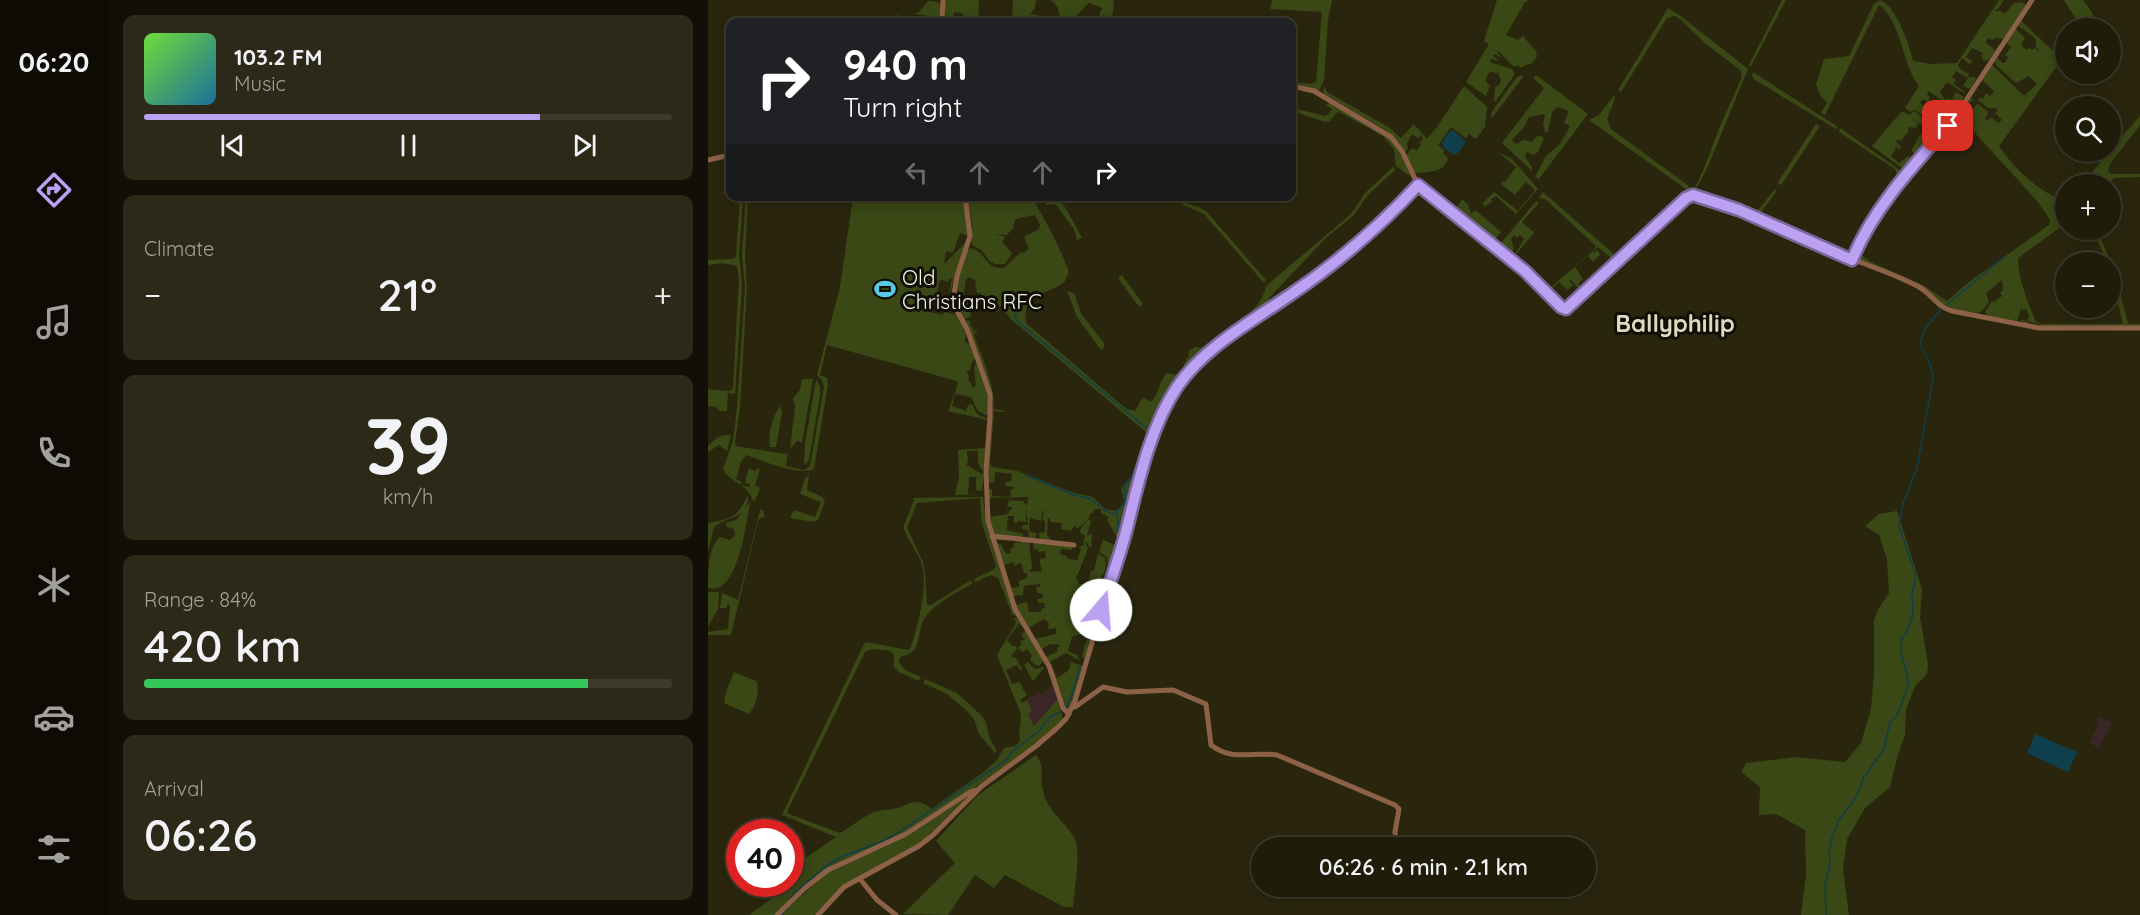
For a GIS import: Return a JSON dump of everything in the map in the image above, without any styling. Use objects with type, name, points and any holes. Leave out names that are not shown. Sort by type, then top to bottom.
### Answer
[{"type":"street","points":[[942,18],[943,0]]},
{"type":"street","points":[[1852,260],[1882,206],[1953,120],[2032,0]]},
{"type":"street","points":[[1296,87],[1314,91],[1386,133],[1402,151],[1418,185],[1525,271],[1564,309],[1686,198],[1693,195],[1739,210],[1919,287],[1930,295],[1938,306],[1952,312],[2039,328],[2140,328]]},
{"type":"street","points":[[708,160],[726,156]]},
{"type":"street","points":[[818,915],[841,889],[927,840],[977,790],[1040,744],[1069,714],[1122,544],[1144,460],[1178,386],[1212,350],[1351,248],[1418,185]]},
{"type":"street","points":[[966,201],[970,236],[957,276],[953,300],[967,329],[990,394],[987,516],[1015,609],[1049,666],[1063,708],[1069,714]]},
{"type":"street","points":[[992,536],[1074,545]]},
{"type":"street","points":[[1073,706],[1076,707],[1103,687],[1127,692],[1173,690],[1187,695],[1206,704],[1211,745],[1221,753],[1235,756],[1262,753],[1277,755],[1395,805],[1399,809],[1396,837]]},
{"type":"street","points":[[777,915],[828,870],[906,834],[970,792],[977,790]]},
{"type":"street","points":[[860,879],[877,900],[896,915]]},
{"type":"shaded area","points":[[1052,686],[1058,699],[1030,730],[1023,702],[1039,691],[1041,695]]},
{"type":"shaded area","points":[[2099,716],[2112,723],[2099,748],[2089,743],[2098,726],[2095,724]]},
{"type":"green space","points":[[945,0],[979,0],[978,18],[963,18],[963,13],[954,12],[953,18],[944,18]]},
{"type":"green space","points":[[1013,0],[1036,0],[1035,8],[1030,14],[1041,18],[1012,18]]},
{"type":"green space","points":[[1051,0],[1114,0],[1113,13],[1110,18],[1104,15],[1099,16],[1102,8],[1089,3],[1075,18],[1060,18],[1055,4]]},
{"type":"green space","points":[[1272,0],[1332,0],[1328,20],[1324,80],[1319,91],[1296,85],[1296,82],[1310,84],[1316,82],[1322,12],[1270,9]]},
{"type":"green space","points":[[1497,0],[1529,0],[1525,2],[1506,35],[1518,40],[1523,36],[1536,51],[1537,57],[1531,64],[1521,68],[1518,65],[1515,67],[1512,65],[1496,51],[1502,58],[1494,54],[1493,56],[1499,61],[1491,59],[1490,62],[1512,69],[1515,74],[1494,101],[1495,87],[1500,84],[1501,79],[1498,73],[1490,72],[1487,76],[1486,81],[1490,86],[1486,96],[1466,82],[1489,44],[1484,41]]},
{"type":"green space","points":[[1782,0],[1786,0],[1751,66],[1749,65]]},
{"type":"green space","points":[[1880,0],[1886,3],[1896,17],[1913,61],[1931,64],[1957,63],[1999,0],[2004,0],[1995,10],[2005,14],[2014,3],[2022,2],[2026,5],[2004,39],[1991,40],[1989,38],[1985,42],[1995,50],[2001,42],[1990,59],[1984,61],[1981,56],[1983,53],[1972,48],[1966,57],[1973,62],[1969,64],[1962,58],[1958,65],[1960,69],[1969,74],[1971,78],[1973,76],[1976,79],[1970,89],[1963,86],[1968,78],[1956,71],[1952,77],[1956,80],[1954,84],[1965,92],[1947,82],[1940,92],[1945,100],[1947,98],[1951,100],[1956,92],[1963,96],[1963,100],[1953,115],[1944,110],[1944,106],[1940,104],[1942,101],[1929,91],[1928,103],[1923,99],[1920,103],[1937,114],[1948,117],[1947,123],[1928,110],[1925,117],[1915,110],[1910,112],[1905,108],[1919,86],[1913,77],[1893,22],[1879,5],[1825,115],[1821,113],[1827,103],[1816,85],[1824,59],[1849,56],[1874,4]]},
{"type":"green space","points":[[2035,0],[2021,21],[2055,53],[2055,69],[1999,146],[2028,179],[2055,197],[2055,231],[2018,258],[2024,291],[2036,322],[2041,324],[2123,324],[2121,295],[2128,324],[2140,324],[2140,327],[2046,327],[2028,321],[2029,325],[2021,321],[2021,319],[2027,322],[2029,316],[2027,310],[2021,309],[2017,322],[1987,315],[1985,312],[1992,301],[2002,296],[2000,293],[2003,290],[2002,280],[1986,293],[1989,302],[1982,311],[1977,313],[1947,309],[1931,293],[1855,259],[1884,207],[1913,169],[1915,170],[1885,209],[1860,252],[1873,263],[1923,285],[1947,301],[1969,282],[2049,225],[2050,220],[2038,202],[1965,122],[1957,122],[1917,168],[1915,167],[1962,109],[1965,108],[1971,112],[1978,103],[1987,111],[1985,119],[1987,121],[1991,117],[1998,123],[2002,120],[1995,113],[1998,110],[1996,108],[1988,108],[1978,100],[1980,97],[1983,99],[1986,93],[1990,96],[1994,91],[1981,79],[1991,64],[2024,96],[2037,84],[2029,76],[2016,83],[1996,65],[1994,60],[1996,56],[2002,63],[2005,63],[2008,57],[2005,55],[2011,47],[2006,42],[2015,28],[2025,38],[2021,45],[2026,50],[2035,48],[2041,52],[2036,47],[2036,39],[2017,25]]},
{"type":"green space","points":[[2064,0],[2083,0],[2094,18],[2076,18]]},
{"type":"green space","points":[[928,1],[941,5],[940,18],[914,14],[919,12]]},
{"type":"green space","points":[[1668,8],[1748,69],[1706,171],[1697,187],[1695,187],[1719,128],[1740,82],[1742,75],[1740,70],[1675,16],[1667,18],[1621,92],[1618,90]]},
{"type":"green space","points":[[895,15],[914,18],[895,18]]},
{"type":"green space","points":[[1753,72],[1838,127],[1836,129],[1755,80],[1752,76]]},
{"type":"green space","points":[[1521,75],[1523,77],[1492,118],[1491,113],[1516,78]]},
{"type":"green space","points":[[1536,75],[1588,114],[1539,179],[1535,177],[1546,156],[1560,144],[1570,126],[1564,123],[1567,110],[1557,107],[1552,112],[1548,132],[1545,132],[1543,124],[1545,114],[1529,117],[1524,127],[1512,140],[1516,144],[1524,140],[1532,142],[1538,135],[1544,138],[1538,152],[1534,155],[1527,152],[1525,157],[1532,171],[1502,143],[1544,88],[1533,78]]},
{"type":"green space","points":[[1324,86],[1327,92],[1390,128],[1401,138],[1414,124],[1427,139],[1464,86],[1487,107],[1485,127],[1476,139],[1469,134],[1466,138],[1451,127],[1438,145],[1448,158],[1443,167],[1434,171],[1413,174],[1406,155],[1412,148],[1417,150],[1421,145],[1419,143],[1423,139],[1421,135],[1418,138],[1412,134],[1405,152],[1387,131],[1323,93]]},
{"type":"green space","points":[[1615,94],[1607,119],[1611,129],[1689,186],[1691,192],[1616,262],[1614,261],[1597,276],[1596,274],[1606,266],[1610,257],[1598,247],[1593,251],[1596,246],[1545,199],[1539,198],[1543,192],[1616,256],[1686,192],[1686,189],[1589,120],[1599,115]]},
{"type":"green space","points":[[1971,98],[1976,102],[1972,100],[1968,107],[1965,104]]},
{"type":"green space","points":[[1329,102],[1390,138],[1403,156],[1411,177],[1396,166],[1394,149],[1383,136],[1339,112],[1330,121],[1325,122],[1296,112],[1296,109],[1325,116],[1332,109],[1326,105]]},
{"type":"green space","points":[[1902,111],[1909,115],[1914,111],[1924,118],[1922,123],[1930,129],[1937,120],[1944,126],[1937,136],[1910,117],[1918,124],[1916,128],[1908,127],[1908,132],[1901,141],[1898,139],[1896,142],[1901,147],[1900,149],[1895,146],[1896,149],[1891,156],[1899,163],[1908,156],[1912,158],[1913,163],[1906,171],[1872,146]]},
{"type":"green space","points":[[2140,116],[2140,125],[2121,150],[2121,138]]},
{"type":"green space","points":[[1816,124],[1820,126],[1782,184],[1778,185],[1778,182]]},
{"type":"green space","points":[[1840,128],[1904,173],[1851,255],[1848,256],[1697,192],[1735,202],[1754,210],[1759,209],[1775,189],[1776,192],[1762,211],[1764,214],[1838,248],[1851,249],[1897,175],[1895,169],[1839,132]]},
{"type":"green space","points":[[1925,133],[1933,139],[1919,154],[1916,154],[1911,151],[1920,134]]},
{"type":"green space","points":[[1498,152],[1512,159],[1538,189],[1516,214],[1496,196],[1485,206],[1482,204],[1494,192],[1518,211],[1535,190],[1526,182],[1515,195],[1501,184],[1516,167]]},
{"type":"green space","points":[[2100,162],[2112,162],[2108,171],[2111,174],[2091,174]]},
{"type":"green space","points":[[1393,167],[1395,170],[1368,195],[1353,216],[1327,237],[1269,298],[1269,301],[1272,302],[1344,250],[1411,187],[1411,183],[1413,188],[1366,232],[1314,275],[1253,319],[1183,376],[1150,440],[1121,540],[1119,541],[1107,520],[1109,517],[1101,513],[1101,509],[1095,509],[1088,520],[1077,529],[1075,525],[1071,531],[1061,529],[1062,523],[1050,522],[1048,518],[1047,535],[1052,541],[1040,540],[1039,533],[1045,532],[1045,522],[1042,518],[1044,511],[1042,511],[1041,521],[1030,518],[1029,531],[1037,534],[1035,539],[1029,539],[1028,530],[1022,529],[1023,525],[1028,525],[1026,509],[1026,522],[1014,523],[1014,516],[1008,516],[1007,530],[1023,534],[1022,538],[994,534],[989,517],[1008,514],[1012,509],[1012,507],[1007,507],[1009,500],[1023,501],[1027,506],[1028,497],[988,498],[988,489],[992,489],[992,496],[1010,497],[1011,489],[1014,487],[1005,486],[1006,482],[1011,481],[1012,474],[995,472],[994,483],[988,482],[993,404],[955,299],[959,297],[967,299],[971,316],[965,319],[969,320],[971,324],[969,327],[972,326],[974,331],[978,329],[974,335],[990,380],[994,409],[1006,411],[994,411],[990,464],[993,467],[1017,471],[1074,493],[1093,497],[1105,509],[1116,511],[1124,502],[1121,488],[1132,476],[1147,433],[1012,320],[1000,306],[995,311],[993,306],[985,300],[960,294],[981,296],[981,293],[977,293],[975,282],[978,282],[969,277],[966,279],[964,292],[955,288],[967,250],[972,248],[977,250],[994,267],[1005,267],[1021,252],[1024,253],[1029,248],[1024,237],[1039,229],[1040,225],[1035,215],[1019,218],[1015,220],[1013,228],[1007,235],[996,234],[1005,237],[1002,242],[1012,253],[1005,264],[995,264],[989,261],[982,250],[973,246],[971,242],[972,225],[968,201],[1037,201],[1035,203],[1054,237],[1069,272],[1065,281],[1060,285],[1033,298],[1028,304],[1026,323],[1117,401],[1127,409],[1135,411],[1144,398],[1151,402],[1167,373],[1178,375],[1189,357],[1188,352],[1195,347],[1201,348],[1249,314],[1262,297],[1266,286],[1351,214],[1365,193]]},
{"type":"green space","points":[[2121,174],[2140,174],[2140,177],[2121,178]]},
{"type":"green space","points":[[1462,199],[1468,204],[1471,214],[1475,210],[1501,232],[1493,243],[1455,211]]},
{"type":"green space","points":[[740,201],[743,201],[739,253],[742,286],[735,394],[728,393],[727,411],[720,411],[716,407],[708,406],[708,389],[729,391],[733,389],[739,277],[737,266],[723,263],[708,265],[708,260],[736,257]]},
{"type":"green space","name":"Old Christians RFC","points":[[746,201],[748,201],[745,256],[747,287],[740,407],[735,442],[736,446],[788,453],[786,466],[804,470],[810,466],[824,387],[817,375],[840,287],[852,201],[964,201],[968,236],[960,233],[953,253],[946,251],[944,264],[967,241],[951,291],[949,292],[952,279],[950,278],[948,282],[940,279],[937,293],[950,297],[952,307],[944,305],[943,297],[940,296],[936,302],[937,306],[928,303],[924,312],[943,315],[944,312],[957,315],[966,333],[965,342],[970,344],[975,358],[970,370],[966,371],[969,382],[972,387],[976,386],[974,368],[976,362],[987,392],[988,414],[978,411],[971,397],[955,394],[952,406],[966,411],[968,405],[972,404],[977,414],[988,420],[948,411],[958,384],[957,381],[827,345],[820,375],[827,378],[828,384],[814,469],[798,471],[747,455],[741,461],[736,480],[741,481],[740,485],[723,469],[733,441],[737,407],[745,287],[742,255]]},
{"type":"green space","points":[[1042,201],[1060,201],[1082,238],[1077,240],[1074,229],[1055,204],[1047,205]]},
{"type":"green space","points":[[1180,201],[1206,211],[1266,280],[1264,283],[1204,214],[1185,206]]},
{"type":"green space","points":[[1536,201],[1539,203],[1522,222],[1534,232],[1514,257],[1550,288],[1593,251],[1598,250],[1600,255],[1593,262],[1588,256],[1575,267],[1583,279],[1578,284],[1584,289],[1581,291],[1570,279],[1573,285],[1568,290],[1559,282],[1550,290],[1553,295],[1512,259],[1524,239],[1520,235],[1517,238],[1514,235],[1511,239],[1514,249],[1509,256],[1498,247]]},
{"type":"green space","points":[[2097,240],[2101,240],[2106,252],[2103,252]]},
{"type":"green space","points":[[1122,275],[1143,304],[1139,307],[1118,278]]},
{"type":"green space","points":[[1067,291],[1074,293],[1082,315],[1104,343],[1104,348],[1101,350],[1077,317]]},
{"type":"green space","points":[[802,379],[813,379],[802,442],[797,441],[790,448],[795,407],[793,398],[800,390]]},
{"type":"green space","points":[[816,380],[820,386],[820,396],[809,460],[804,465],[805,444]]},
{"type":"green space","points":[[780,406],[782,412],[776,447],[770,447],[771,425]]},
{"type":"green space","points":[[988,421],[985,469],[982,470],[978,463],[978,451],[967,451],[966,465],[984,475],[982,491],[976,490],[976,477],[969,477],[968,494],[982,494],[955,495],[959,477],[958,450],[985,448]]},
{"type":"green space","points":[[731,435],[727,451],[719,445],[708,452],[708,446],[718,437]]},
{"type":"green space","points":[[751,466],[750,469],[755,471],[757,468],[760,469],[755,485],[760,488],[755,501],[741,485],[749,487],[750,484],[745,483]]},
{"type":"green space","points":[[809,475],[807,490],[822,497],[825,501],[818,520],[814,522],[790,518],[794,510],[815,517],[821,502],[800,494],[805,478]]},
{"type":"green space","points":[[748,495],[747,503],[740,514],[714,528],[708,552],[708,523],[733,516],[741,508]]},
{"type":"green space","points":[[983,497],[987,527],[1016,615],[1013,616],[998,578],[991,575],[975,582],[974,579],[993,570],[996,566],[982,524],[980,498],[917,503],[907,528],[923,562],[927,605],[931,605],[971,580],[973,583],[936,606],[926,616],[913,651],[900,657],[899,662],[905,670],[921,677],[919,681],[899,672],[894,667],[894,655],[891,651],[872,649],[865,652],[787,812],[802,819],[792,819],[782,815],[864,644],[866,642],[908,650],[911,647],[919,616],[924,581],[921,562],[903,528],[913,498]]},
{"type":"green space","points":[[750,502],[741,550],[731,575],[717,588],[708,588],[713,547],[720,537],[730,540],[735,535],[734,529],[727,527],[726,523],[736,520]]},
{"type":"green space","points":[[760,510],[763,510],[765,517],[758,521],[731,635],[708,635],[708,632],[728,629],[730,606],[728,604],[726,608],[720,608],[722,593],[738,600]]},
{"type":"green space","points":[[1897,511],[1922,589],[1920,617],[1928,664],[1927,674],[1915,686],[1906,710],[1905,735],[1890,787],[1865,808],[1847,839],[1843,869],[1849,915],[1801,915],[1806,875],[1805,830],[1776,814],[1759,815],[1760,787],[1741,772],[1746,763],[1796,757],[1845,762],[1861,743],[1871,709],[1874,674],[1874,620],[1878,609],[1889,593],[1887,559],[1879,535],[1865,526],[1879,514]]},
{"type":"green space","points":[[1088,520],[1091,521],[1087,535],[1092,534],[1091,548],[1089,543],[1085,542],[1088,548],[1076,576],[1078,583],[1092,588],[1103,579],[1109,581],[1085,661],[1082,656],[1087,637],[1083,633],[1072,637],[1068,651],[1077,655],[1080,661],[1066,653],[1050,662],[1057,678],[1069,670],[1071,662],[1083,666],[1073,702],[1066,709],[1046,657],[1057,652],[1061,645],[1050,644],[1042,649],[1035,639],[1056,634],[1056,628],[1048,629],[1049,623],[1044,619],[1028,628],[1015,605],[1027,602],[1029,612],[1041,612],[1041,609],[1045,608],[1044,603],[1038,603],[1038,599],[1043,598],[1042,593],[1037,593],[1036,587],[1040,587],[1040,584],[1024,586],[1023,595],[1012,596],[1011,588],[1019,587],[1019,581],[1027,578],[1027,573],[1024,573],[1020,563],[1014,566],[1014,562],[1004,565],[996,545],[1000,543],[1006,554],[1011,553],[1010,549],[1013,548],[1015,542],[1020,543],[1021,541],[995,538],[1029,541],[1032,568],[1029,572],[1042,571],[1039,559],[1046,558],[1045,551],[1039,552],[1034,549],[1035,542],[1072,547],[1072,550],[1061,549],[1060,554],[1068,559],[1077,560],[1081,549],[1079,546],[1083,546],[1085,535],[1080,533],[1081,528]]},
{"type":"green space","points":[[1103,540],[1119,549],[1111,573],[1108,573],[1107,557],[1099,552],[1102,550],[1100,549]]},
{"type":"green space","points":[[1098,554],[1105,558],[1106,567],[1099,581],[1092,586],[1089,579],[1091,571],[1094,571]]},
{"type":"green space","points":[[708,592],[719,592],[718,609],[708,627]]},
{"type":"green space","points":[[1013,618],[1019,618],[1023,628],[1019,623],[1007,640],[1012,646],[1016,646],[1017,649],[1011,656],[1015,657],[1023,670],[1017,665],[1006,670],[1012,684],[1019,682],[1027,695],[1020,700],[1022,703],[1027,700],[1032,711],[1028,714],[1034,726],[1058,699],[1063,720],[1057,728],[922,824],[873,849],[828,868],[804,889],[804,859],[836,837],[804,824],[804,820],[840,833],[877,811],[895,809],[916,802],[931,809],[984,772],[997,760],[1004,748],[1015,746],[1020,741],[1021,714],[997,655],[1015,625],[1016,621]]},
{"type":"green space","points":[[1026,630],[1044,660],[1039,666],[1030,660],[1032,656],[1027,649],[1023,652],[1018,648],[1022,644],[1020,641],[1025,640],[1021,635]]},
{"type":"green space","points":[[1028,662],[1035,669],[1044,668],[1033,681],[1024,665]]},
{"type":"green space","points":[[734,672],[756,681],[757,698],[749,714],[724,703]]},
{"type":"green space","points":[[925,679],[957,693],[982,716],[986,722],[989,737],[997,751],[995,753],[979,734],[974,719],[964,708],[947,694],[923,683]]},
{"type":"green space","points":[[1036,755],[1042,768],[1045,798],[1070,831],[1076,843],[1073,907],[1064,907],[1005,875],[994,888],[975,875],[948,915],[903,914],[955,863],[936,841],[978,795]]},
{"type":"green space","points":[[971,794],[942,825],[918,845],[843,886],[817,915],[780,915],[800,897],[804,897],[804,893],[829,871],[907,836]]},
{"type":"green space","points":[[795,897],[774,915],[749,915],[772,898]]},
{"type":"water","points":[[1453,130],[1466,142],[1454,155],[1443,147],[1442,143]]},
{"type":"water","points":[[2035,734],[2077,752],[2068,772],[2027,753]]},
{"type":"waterway","points":[[1945,306],[2004,257]]},
{"type":"waterway","points":[[1826,915],[1825,885],[1830,864],[1829,852],[1832,837],[1838,821],[1855,799],[1864,777],[1884,749],[1890,722],[1897,716],[1909,683],[1901,651],[1902,638],[1907,632],[1913,615],[1912,595],[1916,576],[1899,526],[1903,503],[1917,468],[1933,378],[1930,364],[1920,344],[1924,330],[1941,309]]},
{"type":"waterway","points":[[1017,310],[1016,320],[1150,431]]},
{"type":"waterway","points":[[1120,538],[1117,511],[1125,503],[1124,485],[1130,479],[1140,460],[1167,395],[1194,360],[1239,323]]},
{"type":"waterway","points":[[1026,475],[1074,495],[1091,499],[1106,511],[1117,515]]},
{"type":"waterway","points":[[1110,573],[1116,553]]},
{"type":"waterway","points":[[1097,612],[1107,581]]},
{"type":"waterway","points":[[1089,635],[1096,617]]},
{"type":"waterway","points":[[1066,708],[1080,667]]},
{"type":"waterway","points":[[790,899],[826,866],[896,834],[1006,760],[1014,750],[1039,731],[1050,717],[1062,711]]},
{"type":"waterway","points":[[782,915],[789,906]]},
{"type":"place","name":"Old Christians RFC","points":[[885,289]]},
{"type":"district","name":"Ballyphilip","points":[[1675,323]]},
{"type":"route","points":[[1101,610],[1122,544],[1142,467],[1178,386],[1212,350],[1351,248],[1418,185],[1525,271],[1561,307],[1566,309],[1686,198],[1693,195],[1739,210],[1852,260],[1882,206],[1919,158],[1948,126]]}]
